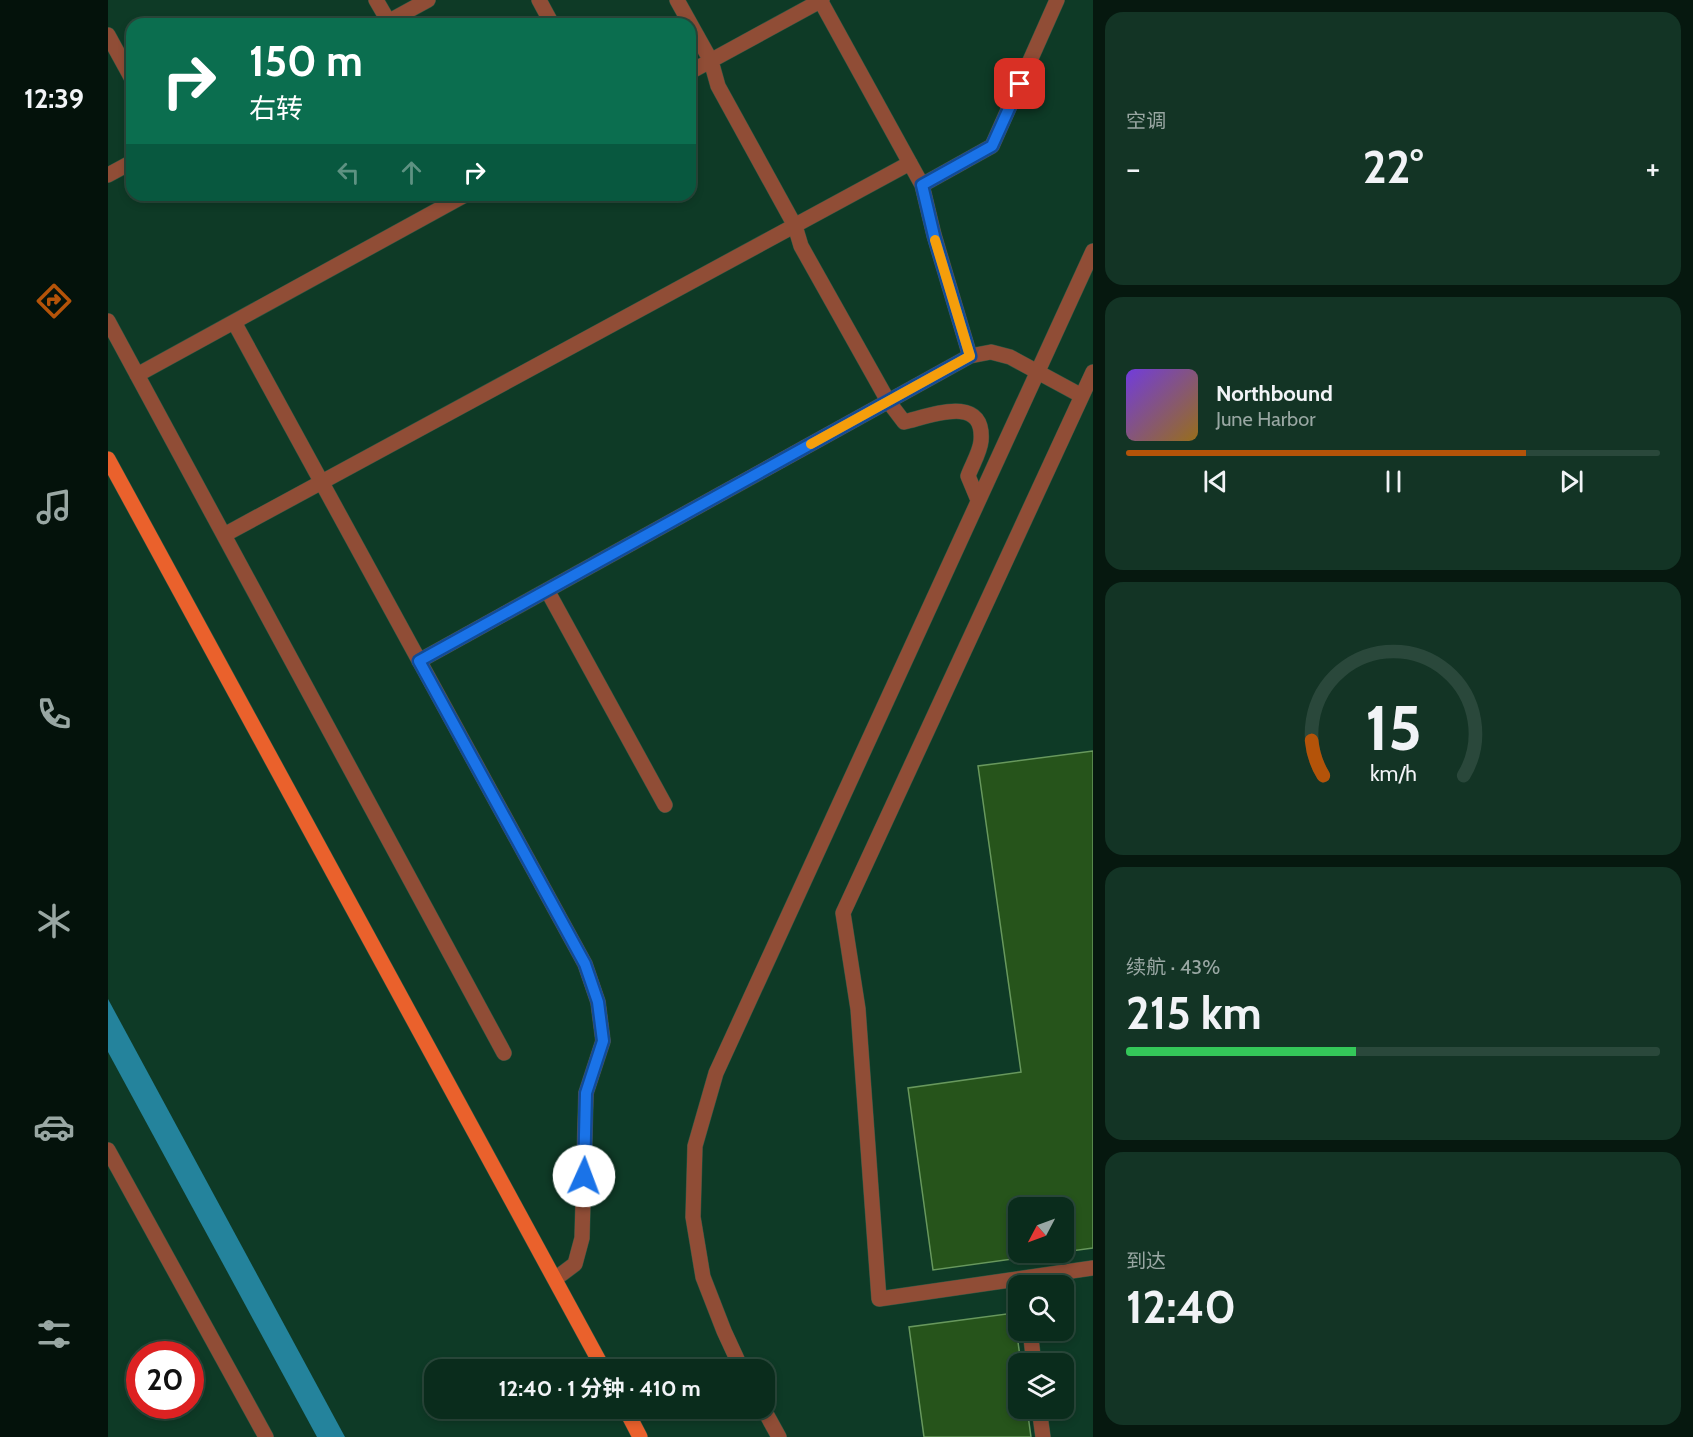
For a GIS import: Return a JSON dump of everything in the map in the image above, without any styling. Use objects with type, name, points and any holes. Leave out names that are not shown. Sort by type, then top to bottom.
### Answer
[{"type":"main road","points":[[108,459],[598,1359]]},
{"type":"main road","points":[[631,1419],[640,1437]]},
{"type":"street","points":[[376,0],[385,18]]},
{"type":"street","points":[[396,18],[428,0]]},
{"type":"street","points":[[539,0],[549,18]]},
{"type":"street","points":[[677,0],[687,18]]},
{"type":"street","points":[[696,69],[821,0],[922,185],[934,236],[970,356]]},
{"type":"street","points":[[922,185],[992,146],[1057,0]]},
{"type":"street","points":[[696,34],[711,61],[718,86],[795,226],[801,246],[888,401],[904,422],[953,410],[970,413],[979,422],[981,442],[968,476],[978,500]]},
{"type":"street","points":[[108,35],[126,68]]},
{"type":"street","points":[[224,536],[910,163]]},
{"type":"street","points":[[108,175],[126,165]]},
{"type":"street","points":[[137,375],[454,201]]},
{"type":"street","points":[[737,1359],[703,1277],[693,1217],[695,1146],[716,1073],[1093,251]]},
{"type":"street","points":[[108,321],[504,1053]]},
{"type":"street","points":[[234,322],[585,964],[598,1002],[603,1041],[586,1093],[582,1238],[575,1264],[555,1279]]},
{"type":"street","points":[[419,661],[970,356],[991,352],[1010,357],[1082,396]]},
{"type":"street","points":[[1008,1284],[879,1299],[858,1009],[843,913],[1093,372]]},
{"type":"street","points":[[547,590],[665,805]]},
{"type":"street","points":[[108,1150],[266,1437]]},
{"type":"street","points":[[1058,1275],[1093,1268]]},
{"type":"street","points":[[769,1419],[780,1437]]},
{"type":"street","points":[[1041,1419],[1043,1437]]},
{"type":"water","points":[[108,999],[345,1437],[317,1437],[108,1052]]},
{"type":"building","points":[[1093,751],[1093,1248],[1074,1251],[1074,1197],[1008,1197],[1008,1260],[933,1270],[908,1088],[1021,1072],[978,766]]},
{"type":"building","points":[[1008,1314],[1008,1341],[1018,1341],[1019,1353],[1008,1353],[1008,1419],[1029,1419],[1031,1437],[924,1437],[909,1327]]},
{"type":"slow traffic","points":[[811,444],[970,356],[935,240]]},
{"type":"route","points":[[584,1176],[586,1093],[603,1041],[598,1002],[585,964],[419,661],[970,356],[934,236],[922,185],[992,146],[1020,84]]}]
